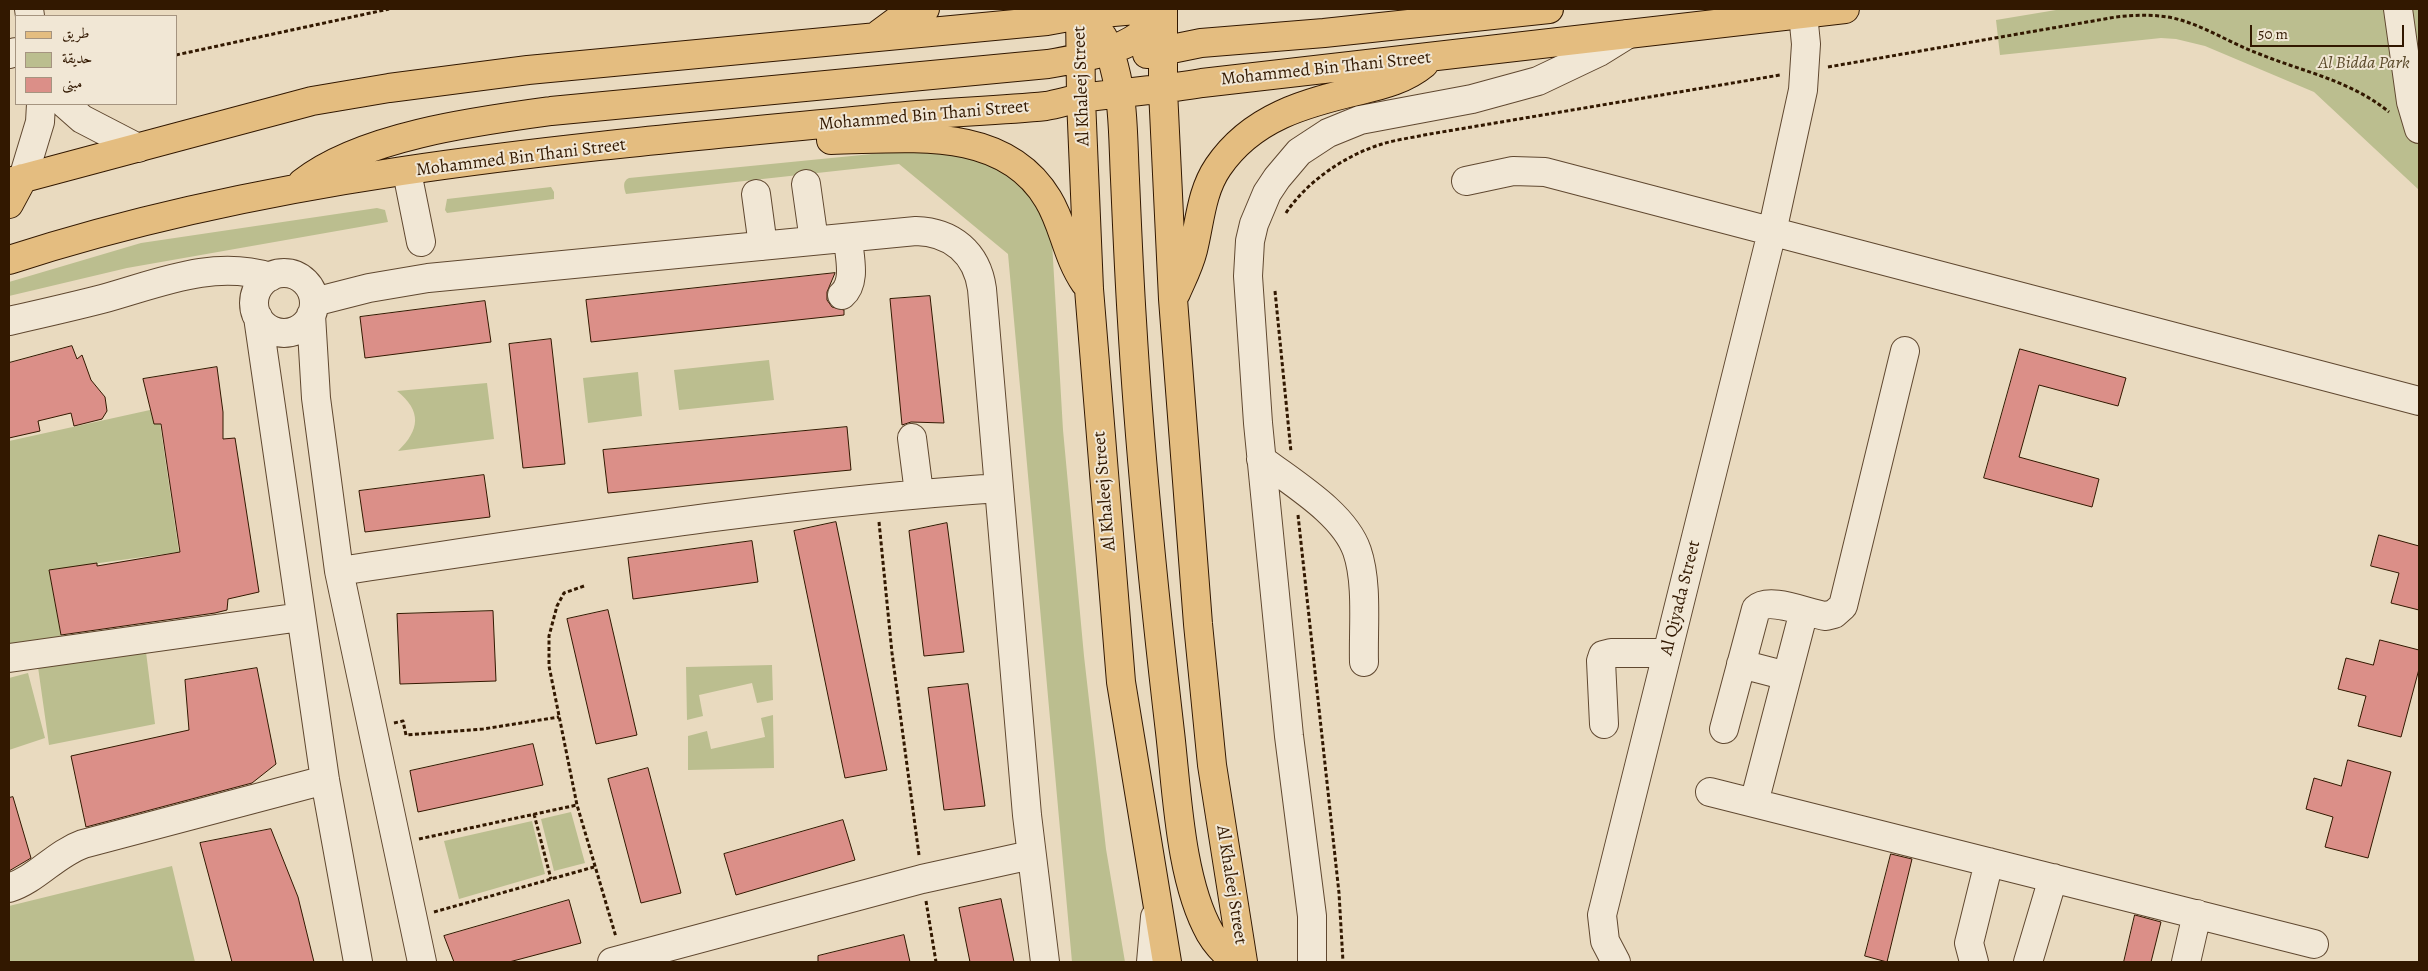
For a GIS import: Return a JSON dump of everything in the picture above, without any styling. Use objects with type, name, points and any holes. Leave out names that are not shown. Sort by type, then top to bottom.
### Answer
[{"type":"main road","points":[[877,36],[902,17],[925,9]]},
{"type":"main road","points":[[1081,99],[1090,84],[1154,24],[1162,9]]},
{"type":"main road","name":"Al Khaleej Street","points":[[1162,9],[1163,90],[1173,299],[1198,614],[1211,755],[1243,962]]},
{"type":"main road","points":[[293,190],[328,166],[363,151],[414,136],[477,121],[551,111],[1048,64],[1081,58],[1163,50],[1201,43],[1324,33],[1549,9]]},
{"type":"main road","name":"Mohammed Bin Thani Street","points":[[9,260],[163,216],[293,190],[489,160],[741,132],[1049,105],[1081,99],[1163,90],[1202,82],[1430,58],[1845,9]]},
{"type":"main road","points":[[9,204],[16,180],[312,101],[389,88],[528,70],[1047,21],[1080,12],[1130,10],[1121,55],[1119,95],[1123,124],[1136,381],[1152,580],[1180,823],[1191,881],[1203,918],[1211,935],[1236,962]]},
{"type":"main road","points":[[1080,12],[1141,76],[1163,90]]},
{"type":"main road","name":"Al Khaleej Street","points":[[1080,12],[1081,99],[1089,289],[1121,682],[1156,906],[1167,962]]},
{"type":"main road","points":[[1173,299],[1189,264],[1201,210],[1209,185],[1217,168],[1238,143],[1258,126],[1275,116],[1316,100],[1382,85],[1406,76],[1430,58]]},
{"type":"main road","points":[[741,132],[783,140],[941,138],[970,144],[1002,154],[1027,173],[1048,199],[1056,214],[1070,256],[1089,289]]},
{"type":"street","points":[[2398,9],[2418,125]]},
{"type":"street","name":"Al Qiyada Street","points":[[1616,962],[1604,941],[1602,915],[1772,232],[1803,90],[1805,71],[1803,14]]},
{"type":"street","points":[[1312,962],[1312,916],[1289,736],[1261,459],[1248,258],[1252,233],[1260,208],[1267,193],[1287,165],[1313,142],[1343,125],[1489,95],[1538,81],[1577,64],[1628,34]]},
{"type":"street","points":[[16,180],[40,122],[41,105]]},
{"type":"street","points":[[66,105],[82,120],[138,148]]},
{"type":"street","points":[[1466,181],[1513,171],[1545,172],[2419,401]]},
{"type":"street","points":[[408,172],[421,242]]},
{"type":"street","points":[[806,184],[814,241]]},
{"type":"street","points":[[756,194],[763,246]]},
{"type":"street","points":[[202,272],[231,283],[256,311],[266,327],[285,333],[298,330],[312,308],[369,288],[428,278],[927,231],[948,237],[957,243],[972,258],[977,268],[982,289],[1031,855],[1045,962]]},
{"type":"street","points":[[842,295],[847,291],[851,280],[848,238]]},
{"type":"street","points":[[9,321],[100,300],[202,272],[236,270],[270,277]]},
{"type":"street","points":[[358,962],[324,780],[256,311],[260,286],[270,277],[282,273],[296,276],[310,289],[314,380],[339,571],[422,962]]},
{"type":"street","points":[[1724,729],[1754,614],[1760,605],[1770,603],[1826,616],[1834,614],[1843,606],[1904,351]]},
{"type":"street","points":[[912,438],[919,493]]},
{"type":"street","points":[[1261,459],[1295,484],[1342,525],[1356,550],[1362,578],[1364,662]]},
{"type":"street","points":[[339,571],[587,534],[919,493],[999,488]]},
{"type":"street","points":[[1754,803],[1804,611]]},
{"type":"street","points":[[9,658],[300,617]]},
{"type":"street","points":[[1604,724],[1600,661],[1603,654],[1667,653]]},
{"type":"street","points":[[1741,664],[1787,676]]},
{"type":"street","points":[[9,888],[34,877],[64,852],[83,844],[324,780]]},
{"type":"street","points":[[1710,792],[2314,944]]},
{"type":"street","points":[[618,961],[922,879],[1031,855]]},
{"type":"street","points":[[1974,962],[1969,943],[1989,862]]},
{"type":"street","points":[[2028,962],[2053,878]]},
{"type":"street","points":[[1151,962],[1156,906]]},
{"type":"street","points":[[2186,962],[2197,914]]},
{"type":"path","points":[[178,55],[389,9]]},
{"type":"path","points":[[1284,216],[1298,198],[1327,173],[1353,157],[1382,144],[1433,133],[2116,18],[2152,16],[2190,22],[2256,53],[2339,81],[2377,102],[2400,120],[2418,125]]},
{"type":"path","points":[[1274,287],[1326,788],[1339,893],[1343,962]]},
{"type":"path","points":[[877,498],[892,653],[922,879],[936,962]]},
{"type":"path","points":[[584,586],[564,592],[554,614],[549,636],[549,666],[577,805],[618,961]]},
{"type":"path","points":[[372,727],[403,721],[406,735],[444,733],[559,717]]},
{"type":"path","points":[[397,844],[577,805]]},
{"type":"path","points":[[534,814],[551,879]]},
{"type":"path","points":[[413,918],[594,867]]},
{"type":"green space","name":"Al Bidda Park","points":[[2062,9],[2419,9],[2419,190],[2314,92],[2205,46],[2176,39],[2161,38],[2000,55],[1996,20]]},
{"type":"green space","points":[[944,151],[1003,168],[1038,203],[1052,242],[1063,430],[1084,656],[1106,849],[1125,962],[1072,962],[1008,254],[899,164],[626,194],[624,187],[625,181],[629,178],[882,153]]},
{"type":"green space","points":[[551,187],[554,192],[554,199],[447,213],[445,210],[447,199]]},
{"type":"green space","points":[[377,208],[385,210],[388,222],[127,268],[9,296],[9,282],[141,243]]},
{"type":"green space","points":[[769,360],[774,400],[679,410],[674,370]]},
{"type":"green space","points":[[638,372],[642,416],[588,423],[583,378]]},
{"type":"green space","points":[[487,383],[494,439],[398,451],[411,436],[415,421],[411,406],[397,391]]},
{"type":"green space","points":[[150,410],[154,424],[160,424],[179,552],[49,570],[62,642],[9,646],[9,441]]},
{"type":"green space","points":[[146,652],[155,724],[49,745],[38,667]]},
{"type":"green space","points":[[772,665],[773,700],[757,703],[752,683],[699,695],[703,716],[687,720],[686,667]]},
{"type":"green space","points":[[28,673],[45,738],[9,750],[9,678]]},
{"type":"green space","points":[[773,715],[774,768],[688,770],[688,736],[707,731],[711,749],[765,737],[761,718]]},
{"type":"green space","points":[[571,812],[585,863],[554,871],[541,819]]},
{"type":"green space","points":[[532,821],[545,874],[459,899],[444,841]]},
{"type":"green space","points":[[172,866],[195,962],[9,962],[9,906]]},
{"type":"building","points":[[835,273],[827,292],[827,300],[832,307],[844,310],[844,315],[591,342],[586,300]]},
{"type":"building","points":[[930,296],[944,423],[911,422],[902,425],[890,299]]},
{"type":"building","points":[[485,301],[491,342],[365,358],[360,317]]},
{"type":"building","points":[[551,339],[565,464],[523,468],[509,344]]},
{"type":"building","points":[[72,346],[77,359],[82,355],[91,380],[105,397],[107,411],[102,419],[74,426],[71,413],[38,421],[40,431],[9,438],[9,363]]},
{"type":"building","points":[[2020,349],[2126,378],[2118,406],[2039,385],[2019,457],[2099,479],[2092,507],[1984,478]]},
{"type":"building","points":[[217,367],[223,412],[223,439],[235,438],[259,592],[228,599],[227,610],[215,613],[61,635],[49,570],[97,563],[97,566],[180,552],[161,424],[154,424],[143,379]]},
{"type":"building","points":[[847,427],[851,470],[608,493],[603,450]]},
{"type":"building","points":[[484,475],[490,517],[365,532],[359,491]]},
{"type":"building","points":[[836,522],[887,770],[845,778],[794,531]]},
{"type":"building","points":[[947,523],[964,652],[924,656],[909,531]]},
{"type":"building","points":[[2379,535],[2419,546],[2419,610],[2391,603],[2399,573],[2371,566]]},
{"type":"building","points":[[752,541],[758,582],[633,599],[628,558]]},
{"type":"building","points":[[608,610],[637,735],[596,744],[567,619]]},
{"type":"building","points":[[493,611],[496,681],[400,684],[397,614]]},
{"type":"building","points":[[2380,640],[2419,650],[2419,669],[2401,737],[2358,726],[2366,696],[2338,689],[2346,658],[2373,665]]},
{"type":"building","points":[[257,668],[276,764],[252,783],[86,827],[71,756],[189,730],[185,680]]},
{"type":"building","points":[[968,684],[985,806],[944,810],[928,688]]},
{"type":"building","points":[[533,744],[543,785],[418,812],[410,771]]},
{"type":"building","points":[[2348,760],[2391,772],[2368,858],[2325,847],[2333,817],[2306,809],[2314,778],[2341,786]]},
{"type":"building","points":[[648,768],[681,893],[641,903],[608,779]]},
{"type":"building","points":[[13,797],[31,858],[9,871],[9,798]]},
{"type":"building","points":[[843,820],[855,860],[736,895],[724,854]]},
{"type":"building","points":[[271,829],[298,897],[314,962],[232,962],[200,843]]},
{"type":"building","points":[[1891,854],[1912,859],[1887,962],[1865,956]]},
{"type":"building","points":[[1001,899],[1014,962],[970,962],[959,908]]},
{"type":"building","points":[[569,900],[581,943],[509,962],[454,962],[444,936]]},
{"type":"building","points":[[2135,915],[2161,922],[2151,962],[2124,962]]},
{"type":"building","points":[[904,935],[910,962],[818,962],[818,956]]}]
